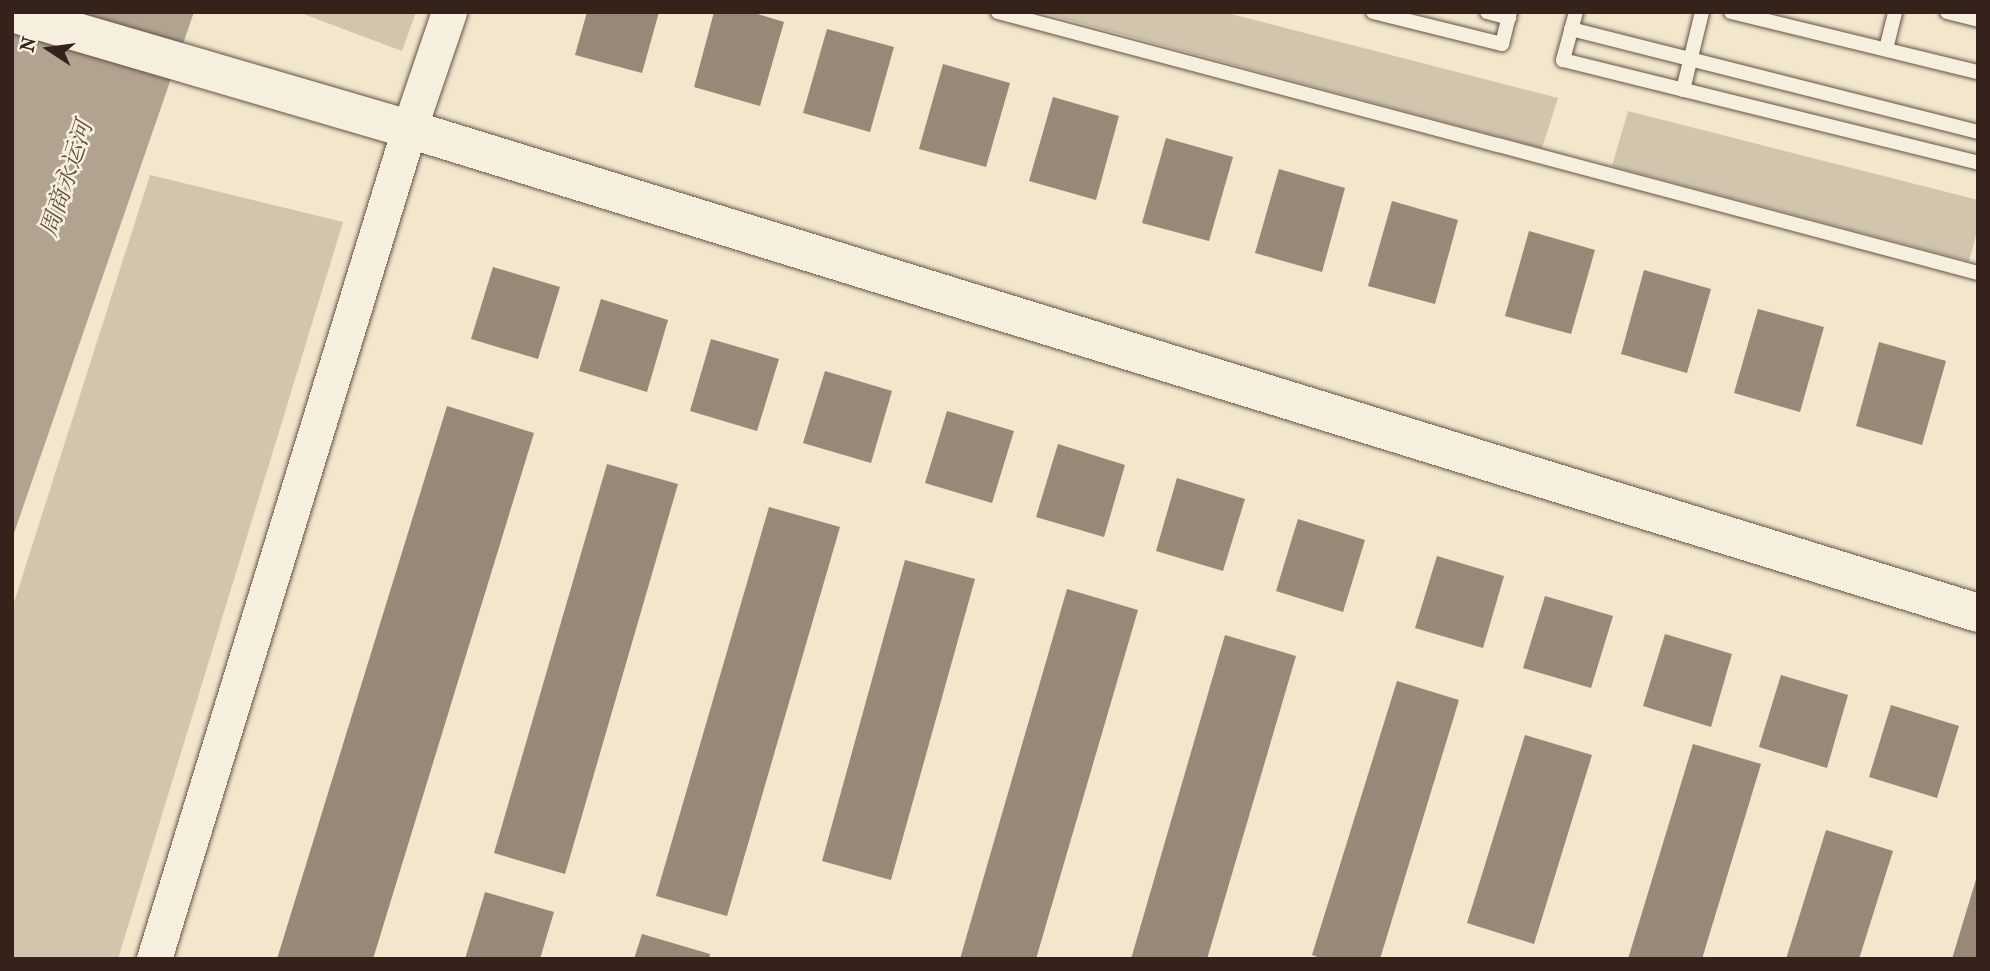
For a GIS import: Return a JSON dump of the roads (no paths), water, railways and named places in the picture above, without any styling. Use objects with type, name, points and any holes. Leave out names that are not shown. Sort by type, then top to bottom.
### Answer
[{"type":"main road","points":[[12,13],[409,130],[1978,613]]},
{"type":"street","points":[[155,959],[409,130],[449,12]]},
{"type":"lane","points":[[998,12],[1978,273]]},
{"type":"lane","points":[[1373,12],[1502,44],[1509,15],[1487,12]]},
{"type":"lane","points":[[1576,12],[1563,60],[1978,163]]},
{"type":"lane","points":[[1683,90],[1702,12]]},
{"type":"lane","points":[[1731,12],[1978,72]]},
{"type":"lane","points":[[1886,49],[1895,12]]},
{"type":"lane","points":[[1947,12],[1978,20]]},
{"type":"lane","points":[[1571,29],[1978,132]]},
{"type":"water","name":"周商永运河","points":[[12,12],[194,12],[12,539]]}]
